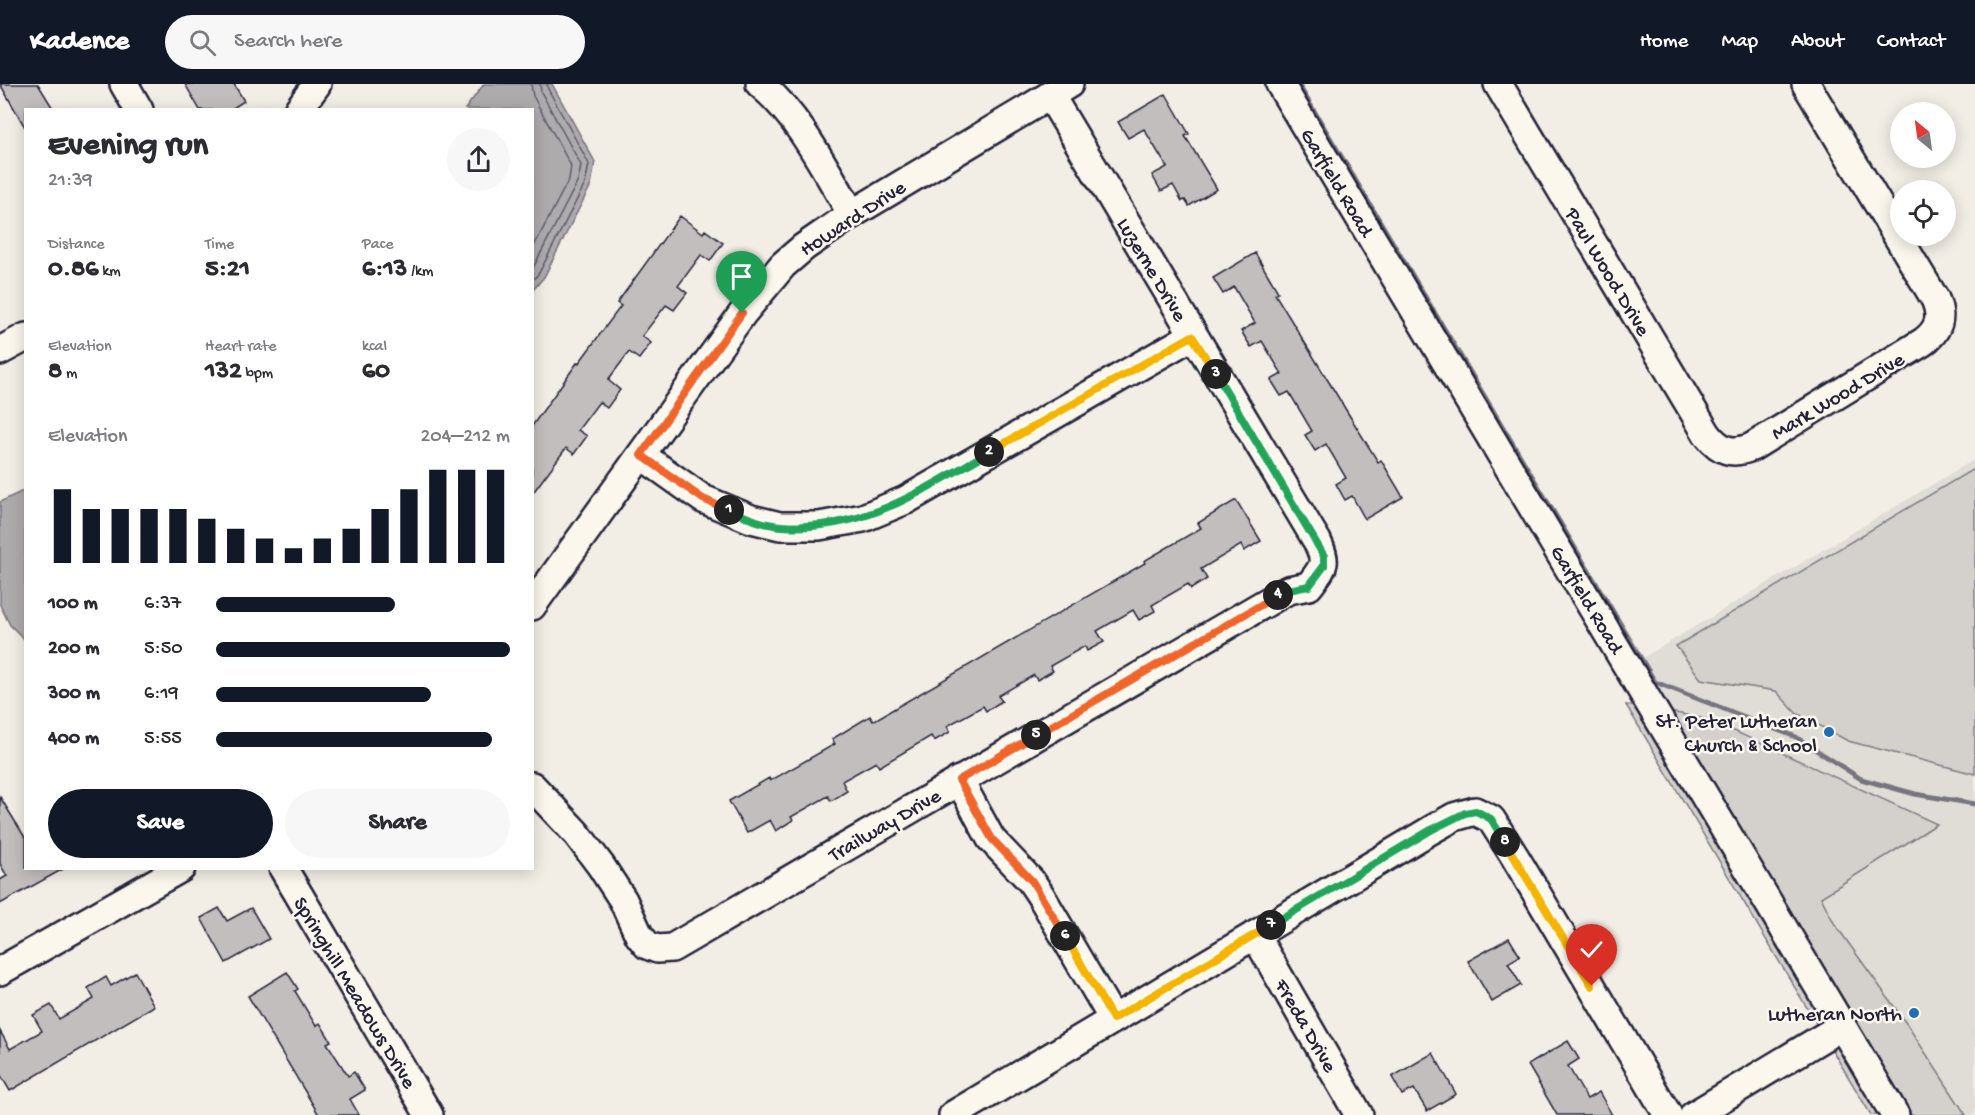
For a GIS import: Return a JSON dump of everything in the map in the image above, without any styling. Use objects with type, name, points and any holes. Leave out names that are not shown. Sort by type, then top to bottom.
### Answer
[{"type":"street","points":[[124,84],[138,108]]},
{"type":"street","points":[[299,108],[317,84]]},
{"type":"street","points":[[760,84],[773,95],[800,130],[852,214]]},
{"type":"street","name":"Garfield Road","points":[[1280,84],[1895,1115]]},
{"type":"street","name":"Paul Wood Drive","points":[[1498,84],[1707,434],[1727,452]]},
{"type":"street","name":"Mark Wood Drive","points":[[1727,452],[1743,451],[1752,447],[1923,342],[1936,330],[1939,323],[1939,308],[1935,299],[1806,84]]},
{"type":"street","name":"Howard Drive","points":[[534,603],[762,288],[804,247],[852,214],[1060,90]]},
{"type":"street","name":"Luzerne Drive","points":[[1060,90],[1192,336],[1317,541],[1324,556],[1324,566]]},
{"type":"street","points":[[641,455],[703,499],[751,519],[780,526],[819,526],[863,518],[906,500],[1192,336]]},
{"type":"street","points":[[0,351],[24,338]]},
{"type":"street","name":"Trailway Drive","points":[[534,788],[577,834],[595,858],[623,900],[639,935],[647,945],[657,949],[672,948],[1288,590],[1309,586],[1324,566]]},
{"type":"street","points":[[959,780],[992,839],[1032,881],[1113,1019]]},
{"type":"street","points":[[952,1115],[1446,821],[1476,811],[1491,819],[1668,1115]]},
{"type":"street","points":[[0,971],[177,870]]},
{"type":"street","name":"Springhill Meadows Drive","points":[[284,870],[429,1115]]},
{"type":"street","name":"Freda Drive","points":[[1255,935],[1359,1115]]},
{"type":"street","points":[[1694,1115],[1842,1026]]},
{"type":"shaded area","name":"St. Peter Lutheran Church & School","points":[[1975,459],[1975,1115],[1917,1115],[1787,911],[1641,659]]},
{"type":"shaded area","points":[[1975,468],[1975,774],[1848,741],[1796,713],[1776,691],[1701,679],[1676,646]]},
{"type":"shaded area","points":[[1626,705],[1710,720],[1937,824],[1821,897],[1834,923],[1906,1023],[1966,1115],[1871,1115]]},
{"type":"water","points":[[484,84],[552,84],[595,162],[591,185],[544,277],[534,289],[534,108],[466,108]]},
{"type":"water","points":[[24,490],[24,639],[10,625],[0,605],[0,502]]},
{"type":"building","points":[[0,84],[38,84],[53,108],[24,108],[24,126]]},
{"type":"building","points":[[185,84],[234,84],[244,101],[233,108],[199,108]]},
{"type":"building","points":[[1166,94],[1189,134],[1185,136],[1217,189],[1189,206],[1185,200],[1182,201],[1173,185],[1161,191],[1152,175],[1167,167],[1144,129],[1128,138],[1118,122]]},
{"type":"building","points":[[680,216],[703,233],[705,230],[723,243],[710,261],[701,255],[678,286],[687,293],[674,310],[666,305],[642,336],[651,343],[639,359],[629,352],[608,380],[620,390],[607,408],[599,402],[578,430],[587,436],[574,454],[566,448],[534,491],[534,423],[621,306],[617,303]]},
{"type":"building","points":[[1255,253],[1278,292],[1275,294],[1378,462],[1381,460],[1403,497],[1365,519],[1352,496],[1345,500],[1336,484],[1346,478],[1326,444],[1315,451],[1305,435],[1312,431],[1289,392],[1281,396],[1271,380],[1282,374],[1262,341],[1251,347],[1241,331],[1255,323],[1234,287],[1223,294],[1213,278]]},
{"type":"building","points":[[1236,500],[1261,541],[1244,551],[1241,545],[1201,569],[1207,579],[1191,589],[1188,584],[1152,605],[1155,611],[1139,620],[1133,610],[1097,631],[1104,642],[1087,651],[1085,646],[1050,666],[1053,671],[1037,680],[1034,675],[998,696],[1002,701],[986,711],[983,706],[947,726],[950,732],[934,741],[931,736],[879,767],[876,762],[842,781],[847,791],[831,801],[828,796],[791,817],[793,820],[776,831],[770,820],[747,833],[729,801],[769,778],[770,781],[835,744],[832,739],[870,716],[873,721],[1145,563],[1144,561],[1201,528],[1198,523]]},
{"type":"building","points":[[0,797],[24,836],[24,870],[61,870],[0,904],[0,880],[7,876],[0,864]]},
{"type":"building","points":[[219,908],[227,921],[251,908],[269,939],[226,963],[201,918]]},
{"type":"building","points":[[1509,938],[1520,956],[1508,963],[1521,985],[1492,1002],[1468,961]]},
{"type":"building","points":[[135,972],[154,1006],[10,1091],[0,1074],[0,1031],[10,1049],[42,1031],[33,1015],[51,1005],[59,1019],[94,999],[88,988],[106,977],[111,986]]},
{"type":"building","points":[[287,972],[298,989],[295,991],[316,1026],[320,1023],[331,1041],[327,1043],[348,1076],[354,1072],[365,1090],[350,1099],[359,1115],[319,1115],[248,996]]},
{"type":"building","points":[[1568,1041],[1579,1059],[1568,1066],[1587,1099],[1599,1092],[1612,1115],[1557,1115],[1528,1065]]},
{"type":"building","points":[[1433,1053],[1456,1094],[1427,1111],[1414,1089],[1402,1095],[1392,1077]]},
{"type":"waterway","points":[[1298,84],[1655,682],[1796,737],[1861,779],[1915,794],[1975,804]]},
{"type":"place","name":"St. Peter Lutheran Church & School","points":[[1829,732]]},
{"type":"place","name":"Lutheran North","points":[[1914,1013]]},
{"type":"route","points":[[742,313],[641,455],[703,499],[751,519],[780,526],[819,526],[863,518],[906,500],[1192,336],[1317,541],[1324,556],[1324,566],[1309,586],[1288,590],[959,780],[992,839],[1014,865],[1032,881],[1113,1019],[1431,830],[1454,817],[1476,811],[1491,819],[1592,986]]}]
